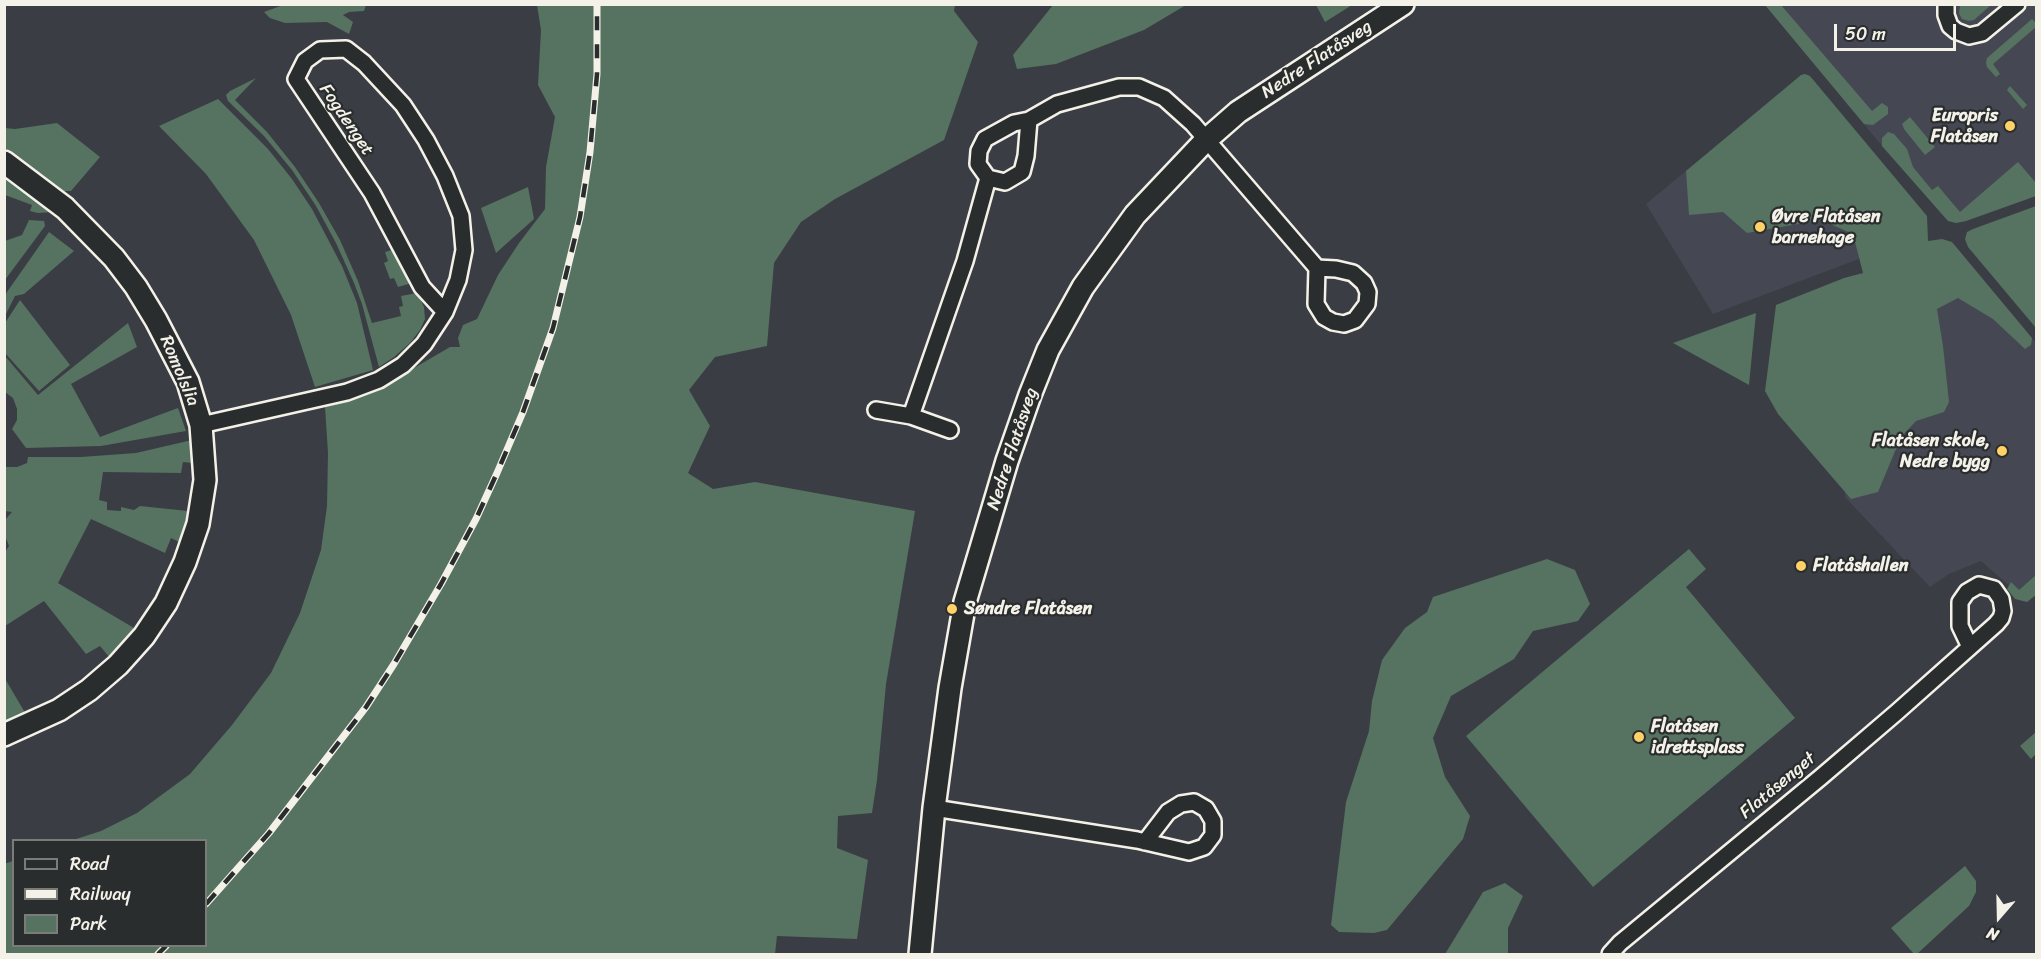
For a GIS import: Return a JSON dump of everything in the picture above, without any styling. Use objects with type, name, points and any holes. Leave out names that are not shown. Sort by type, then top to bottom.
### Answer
[{"type":"street","name":"Nedre Flatåsveg","points":[[920,954],[934,808],[950,688],[965,602],[1030,395],[1048,350],[1083,287],[1135,215],[1206,140],[1238,112],[1403,4]]},
{"type":"street","points":[[1946,4],[1946,15],[1950,26],[1956,32],[1969,36],[1982,33],[2017,4]]},
{"type":"street","name":"Fogdenget","points":[[201,425],[347,392],[379,381],[424,345],[444,312],[458,280],[464,250],[460,216],[446,176],[426,140],[403,105],[375,74],[345,49],[320,50],[304,61],[296,79],[372,193],[422,287],[444,312]]},
{"type":"street","points":[[1029,120],[1026,156],[1022,172],[1005,182],[988,178],[978,164],[985,139],[1014,123],[1029,120],[1057,104],[1119,87],[1139,87],[1164,98],[1193,124],[1317,268]]},
{"type":"street","name":"Romolslia","points":[[4,162],[65,208],[114,258],[156,320],[188,382],[201,425],[206,480],[198,524],[185,562],[166,603],[144,636],[118,665],[89,690],[59,710],[4,735]]},
{"type":"street","points":[[911,416],[965,261],[988,178]]},
{"type":"street","points":[[876,410],[911,416],[950,430]]},
{"type":"street","name":"Flatåsenget","points":[[1610,954],[1821,777],[1970,647]]},
{"type":"street","points":[[934,808],[1144,842]]},
{"type":"shaded area","points":[[1765,5],[2036,5],[2036,196],[1966,221],[1956,223],[1948,221],[1882,146]]},
{"type":"shaded area","name":"Øvre Flatåsen barnehage","points":[[1761,109],[1880,251],[1713,314],[1646,204]]},
{"type":"shaded area","points":[[1957,298],[2006,309],[2036,343],[2036,584],[2021,596],[1981,561],[1949,574],[1930,587],[1845,497],[1845,468],[1936,309]]},
{"type":"green space","points":[[1960,4],[1991,5],[1974,20],[1969,21],[1962,19],[1959,13]]},
{"type":"green space","points":[[283,5],[366,5],[364,11],[349,12],[343,15],[353,22],[349,34],[327,22],[285,23],[270,18],[264,12]]},
{"type":"green space","points":[[537,5],[955,5],[954,11],[978,42],[944,140],[835,199],[801,222],[774,263],[767,346],[715,357],[689,390],[710,426],[688,473],[713,489],[755,482],[915,511],[886,684],[872,813],[838,816],[837,848],[868,860],[857,939],[777,936],[775,954],[5,954],[4,864],[12,861],[12,947],[207,947],[207,839],[76,839],[101,831],[137,813],[190,774],[232,725],[271,673],[300,613],[321,550],[327,506],[328,453],[325,407],[353,400],[385,385],[450,347],[460,347],[458,338],[463,325],[477,319],[498,275],[545,209],[546,167],[555,117],[538,85],[541,30]]},
{"type":"green space","points":[[1053,5],[1186,5],[1144,30],[1056,64],[1017,69],[1013,55]]},
{"type":"green space","points":[[1316,5],[1352,5],[1325,22]]},
{"type":"green space","points":[[1765,5],[1781,5],[1872,111],[1882,103],[1888,107],[1888,114],[1873,125],[1864,124]]},
{"type":"green space","points":[[2032,19],[2035,22],[2036,20],[2036,27],[1993,64],[2000,74],[1996,77],[1987,67],[1987,58]]},
{"type":"green space","points":[[1805,74],[1810,76],[1927,216],[1928,241],[1942,239],[1952,242],[2032,338],[2031,345],[2025,349],[1993,319],[1958,298],[1937,309],[1949,402],[1944,412],[1916,421],[1901,437],[1878,492],[1851,499],[1778,414],[1765,391],[1776,305],[1844,278],[1863,273],[1853,234],[1821,220],[1747,233],[1723,212],[1689,215],[1686,171]]},
{"type":"green space","points":[[256,78],[235,100],[267,132],[295,167],[319,203],[340,240],[358,281],[372,323],[401,316],[399,307],[403,306],[401,296],[417,293],[424,307],[425,319],[420,330],[410,343],[379,367],[354,283],[316,206],[292,170],[264,136],[228,101],[226,95],[230,91]]},
{"type":"green space","points":[[2010,86],[2027,105],[2023,109],[2007,90]]},
{"type":"green space","points":[[218,99],[268,149],[312,209],[342,266],[357,303],[373,370],[315,387],[291,315],[254,240],[206,174],[159,126]]},
{"type":"green space","points":[[1910,117],[1935,147],[1925,155],[1902,124]]},
{"type":"green space","points":[[57,123],[100,157],[71,191],[64,191],[5,148],[5,128],[15,129]]},
{"type":"green space","points":[[1888,132],[1894,134],[1907,149],[1913,167],[1932,190],[1938,186],[1960,212],[2018,162],[2036,183],[2036,196],[1966,221],[1956,223],[1948,221],[1882,146],[1882,138]]},
{"type":"green space","points":[[4,171],[53,212],[30,211],[32,205],[5,195]]},
{"type":"green space","points":[[528,187],[534,219],[496,253],[481,208]]},
{"type":"green space","points":[[2036,206],[2036,328],[1968,247],[1965,239],[1967,232],[1973,229]]},
{"type":"green space","points":[[29,220],[44,221],[45,226],[5,280],[5,241],[22,235]]},
{"type":"green space","points":[[49,232],[74,251],[24,294],[15,296],[5,316],[7,292]]},
{"type":"green space","points":[[395,249],[412,283],[398,287],[394,278],[390,279],[384,263],[388,261],[385,252]]},
{"type":"green space","points":[[20,300],[70,365],[39,391],[5,353],[5,323]]},
{"type":"green space","points":[[1756,313],[1749,385],[1673,343]]},
{"type":"green space","points":[[128,323],[137,347],[71,384],[100,437],[178,408],[186,431],[101,446],[26,448],[12,429],[17,420],[17,409],[13,398],[5,392],[5,356],[38,395]]},
{"type":"green space","points":[[192,440],[193,463],[183,462],[181,473],[103,472],[99,500],[107,502],[107,510],[121,511],[121,507],[134,510],[140,506],[188,511],[181,543],[171,538],[165,553],[91,519],[58,583],[134,628],[110,658],[100,646],[86,654],[44,601],[5,626],[5,552],[9,546],[5,536],[5,520],[12,512],[5,511],[5,467],[17,467],[27,463],[28,457],[81,457],[136,453]]},
{"type":"green space","name":"Flatåsen idrettsplass","points":[[1689,549],[1706,569],[1686,587],[1795,718],[1593,887],[1466,736]]},
{"type":"green space","points":[[1547,559],[1575,570],[1590,604],[1578,621],[1533,631],[1514,659],[1451,696],[1433,738],[1445,777],[1470,816],[1463,839],[1387,930],[1374,933],[1339,932],[1331,925],[1346,802],[1369,731],[1372,701],[1382,660],[1405,628],[1427,612],[1433,597]]},
{"type":"green space","points":[[2036,575],[2036,595],[2027,602],[2015,599],[2007,589],[2011,582],[2019,590]]},
{"type":"green space","points":[[4,677],[27,716],[4,724]]},
{"type":"green space","points":[[2036,732],[2036,754],[2031,759],[2020,746]]},
{"type":"green space","points":[[1965,866],[1976,881],[1976,892],[1969,906],[1917,954],[1914,954],[1891,928]]},
{"type":"green space","points":[[1505,883],[1523,896],[1508,928],[1508,954],[1445,954],[1483,892]]},
{"type":"railway","points":[[207,903],[269,833],[366,707],[441,584],[476,519],[497,473],[523,412],[553,328],[580,217],[590,152],[597,74],[597,4]]},
{"type":"railway","points":[[158,954],[165,947]]},
{"type":"place","name":"Europris Flatåsen","points":[[2010,126]]},
{"type":"place","name":"Øvre Flatåsen barnehage","points":[[1760,227]]},
{"type":"place","name":"Flatåsen skole, Nedre bygg","points":[[2002,451]]},
{"type":"place","name":"Flatåshallen","points":[[1801,566]]},
{"type":"place","name":"Søndre Flatåsen","points":[[952,609]]},
{"type":"place","name":"Flatåsen idrettsplass","points":[[1639,737]]}]
